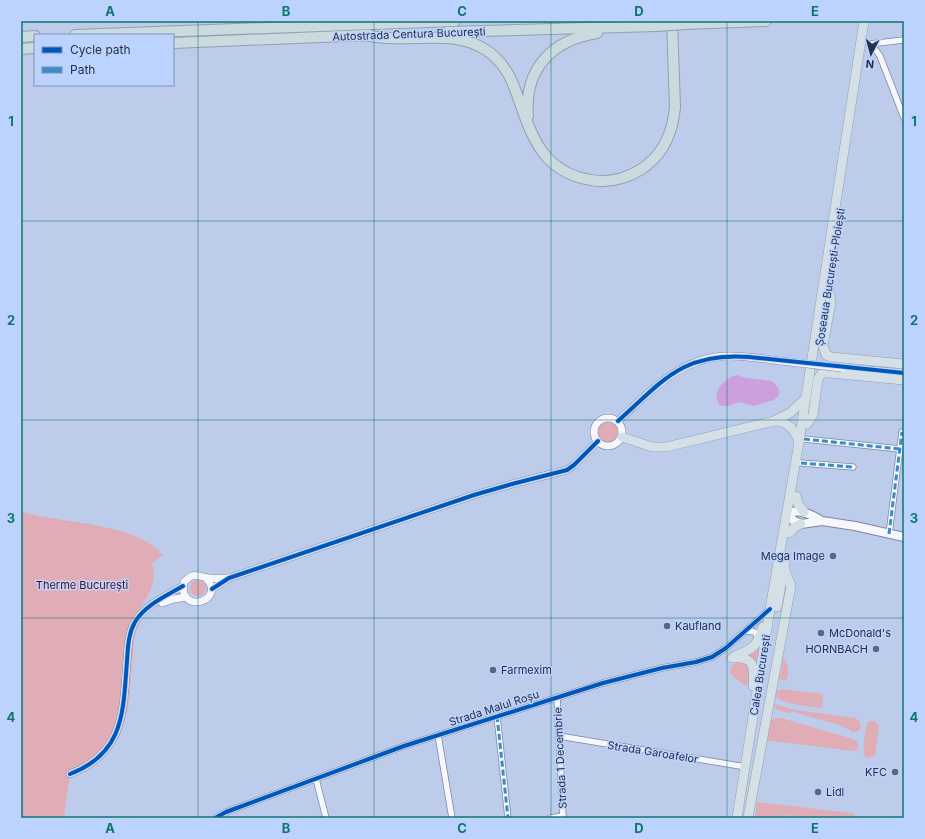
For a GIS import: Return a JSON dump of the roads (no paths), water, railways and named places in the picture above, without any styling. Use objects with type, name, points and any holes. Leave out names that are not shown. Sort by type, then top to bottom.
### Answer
[{"type":"highway","points":[[361,24],[381,21]]},
{"type":"highway","name":"Autostrada Centura București","points":[[101,34],[455,21]]},
{"type":"highway","points":[[362,35],[390,38],[458,39],[470,42],[482,48],[495,57],[507,71],[516,89],[535,142],[547,158],[562,170],[576,177],[594,181],[616,180],[632,174],[647,165],[656,157],[664,145],[672,128],[675,107],[672,21]]},
{"type":"highway","name":"Autostrada Centura București","points":[[174,43],[766,21]]},
{"type":"highway","name":"Șoseaua București-Ploiești","points":[[791,515],[802,440],[806,398],[864,21]]},
{"type":"highway","name":"Șoseaua București-Ploiești","points":[[787,533],[796,496],[801,463],[802,440],[807,424],[868,44],[869,21]]},
{"type":"highway","points":[[528,124],[527,98],[530,86],[537,68],[554,49],[574,38],[645,26]]},
{"type":"highway","points":[[21,37],[34,36]]},
{"type":"highway","points":[[21,49],[34,48]]},
{"type":"highway","points":[[828,287],[831,302],[823,345],[826,355],[831,357],[904,364]]},
{"type":"highway","points":[[807,424],[813,414],[818,378],[822,373],[904,380]]},
{"type":"highway","points":[[622,436],[647,445],[661,447],[774,420],[790,413],[806,398]]},
{"type":"highway","points":[[774,420],[789,425],[802,440]]},
{"type":"highway","points":[[796,496],[798,504],[804,512]]},
{"type":"highway","points":[[787,533],[802,524]]},
{"type":"highway","name":"Calea București","points":[[744,818],[784,568],[787,533]]},
{"type":"highway","name":"Calea București","points":[[737,818],[770,609],[787,533]]},
{"type":"highway","points":[[748,818],[791,586],[784,568]]},
{"type":"highway","points":[[753,718],[753,665],[745,658],[732,658],[750,650],[758,640],[770,609]]},
{"type":"main road","points":[[791,515],[804,512],[822,521],[904,537]]},
{"type":"main road","points":[[791,515],[802,524],[822,521]]},
{"type":"street","points":[[868,44],[904,40]]},
{"type":"street","points":[[868,44],[875,49],[880,56],[904,118]]},
{"type":"street","points":[[618,421],[666,377],[688,364],[700,360],[725,356],[904,373]]},
{"type":"street","points":[[606,418],[614,419],[618,421],[622,428],[622,436],[618,442],[612,446],[604,446],[598,441],[594,432],[598,422],[606,418]]},
{"type":"street","points":[[889,534],[902,432]]},
{"type":"street","points":[[802,440],[900,449]]},
{"type":"street","points":[[212,588],[229,578],[474,495],[567,470],[598,441]]},
{"type":"street","points":[[801,463],[853,467]]},
{"type":"street","points":[[897,472],[904,472]]},
{"type":"street","points":[[70,774],[83,768],[99,756],[110,744],[118,728],[123,708],[130,633],[145,609],[183,586],[185,581],[192,576],[201,575],[206,578],[211,584],[212,588],[209,597],[201,602],[192,601],[186,597],[183,586]]},
{"type":"street","points":[[206,578],[229,578]]},
{"type":"street","points":[[145,609],[167,601],[186,597]]},
{"type":"street","name":"Strada Malul Roșu","points":[[214,818],[316,778],[438,735],[610,681],[662,668],[696,662],[712,657],[726,648],[770,609]]},
{"type":"street","points":[[746,630],[755,632],[758,640]]},
{"type":"street","name":"Strada 1 Decembrie","points":[[557,697],[563,817]]},
{"type":"street","points":[[497,716],[508,818]]},
{"type":"street","points":[[438,735],[452,818]]},
{"type":"street","name":"Strada Garoafelor","points":[[560,736],[746,767]]},
{"type":"street","points":[[316,778],[326,818]]},
{"type":"street","points":[[550,818],[563,817]]},
{"type":"place","name":"Mega Image","points":[[833,556]]},
{"type":"place","name":"Kaufland","points":[[667,626]]},
{"type":"place","name":"McDonald's","points":[[821,633]]},
{"type":"place","name":"HORNBACH","points":[[876,649]]},
{"type":"place","name":"Farmexim","points":[[493,670]]},
{"type":"place","name":"KFC","points":[[895,772]]},
{"type":"place","name":"Lidl","points":[[818,792]]},
{"type":"park label","name":"Therme București","points":[[82,585]]}]
